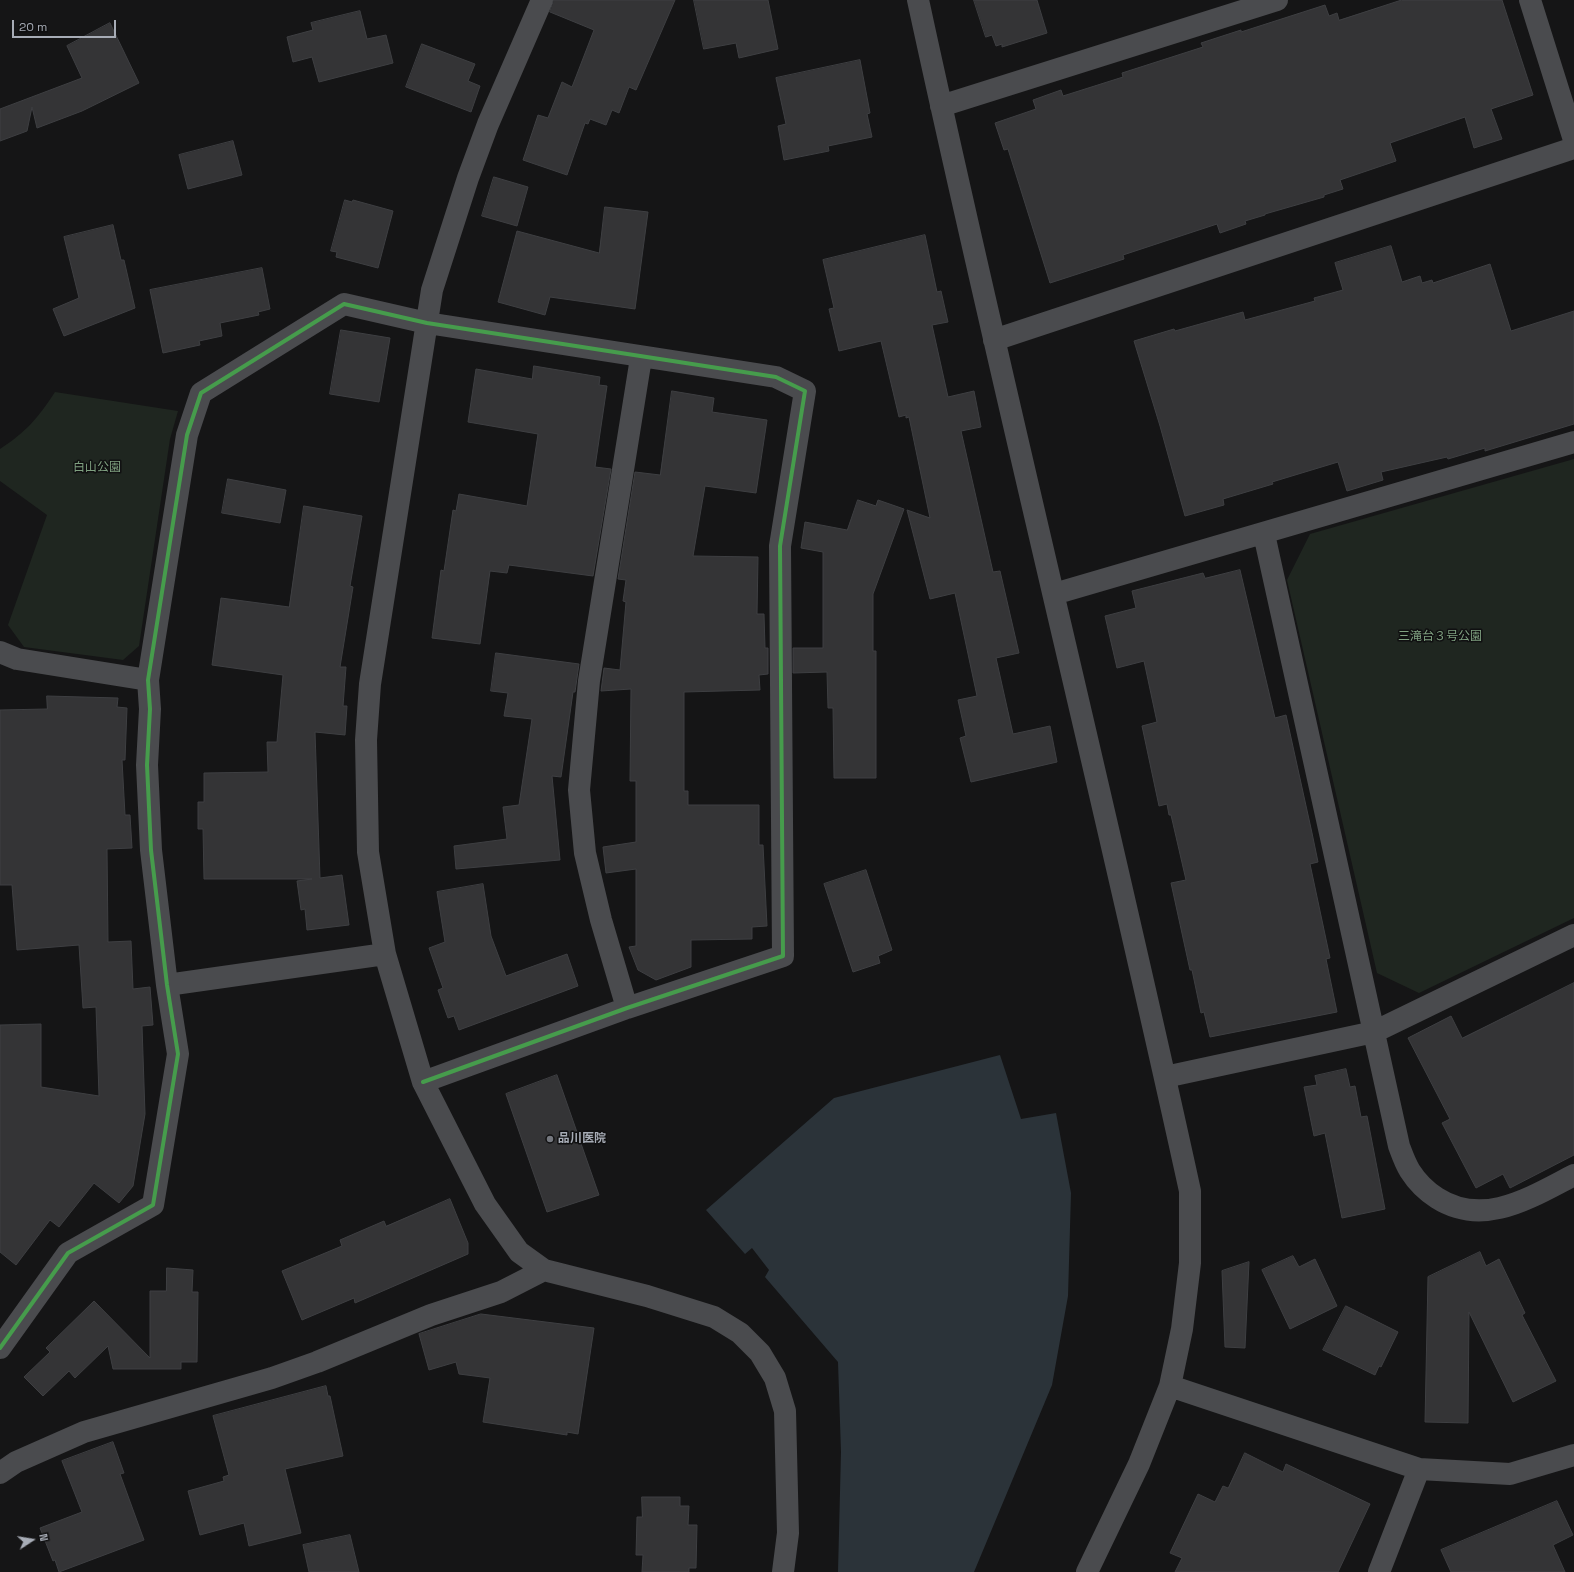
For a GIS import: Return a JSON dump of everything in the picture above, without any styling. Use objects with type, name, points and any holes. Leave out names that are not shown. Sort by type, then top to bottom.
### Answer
[{"type":"street","points":[[542,0],[488,124],[468,178],[432,290],[422,364],[370,684],[366,740],[368,852],[385,954],[422,1082],[485,1204],[519,1252],[544,1270],[647,1296],[714,1317],[740,1333],[760,1353],[776,1378],[785,1411],[788,1533],[783,1572]]},
{"type":"street","points":[[918,0],[940,106],[1054,594],[1190,1191],[1190,1263],[1182,1329],[1170,1386],[1139,1464],[1087,1572]]},
{"type":"street","points":[[940,106],[1277,0]]},
{"type":"street","points":[[1530,0],[1574,140]]},
{"type":"street","points":[[994,340],[1574,148]]},
{"type":"street","points":[[0,1348],[68,1253],[153,1205],[178,1054],[167,984],[151,850],[147,765],[150,709],[148,680],[187,435],[201,393],[344,304],[427,323],[641,358],[776,377],[805,391],[780,546],[783,956],[628,1008],[422,1082]]},
{"type":"street","points":[[628,1008],[601,920],[585,854],[579,790],[589,681],[641,358]]},
{"type":"street","points":[[1054,594],[1264,534],[1574,442]]},
{"type":"street","points":[[1264,534],[1399,1146],[1410,1171],[1425,1191],[1444,1202],[1476,1212],[1503,1208],[1574,1176]]},
{"type":"street","points":[[0,652],[17,659],[148,680]]},
{"type":"street","points":[[1165,1077],[1374,1032],[1574,936]]},
{"type":"street","points":[[167,984],[385,954]]},
{"type":"street","points":[[0,1473],[16,1462],[84,1432],[298,1369],[431,1315],[501,1292],[544,1270]]},
{"type":"street","points":[[1170,1386],[1419,1469],[1510,1474],[1574,1455]]},
{"type":"street","points":[[1379,1572],[1419,1469]]},
{"type":"green space","name":"白山公園","points":[[55,392],[178,411],[170,439],[139,646],[123,660],[24,647],[8,625],[47,515],[0,481],[0,449],[17,437],[31,424]]},
{"type":"green space","name":"三滝台３号公園","points":[[1574,459],[1574,918],[1419,993],[1377,973],[1287,580],[1310,534]]},
{"type":"shaded area","points":[[1000,1055],[1021,1119],[1056,1113],[1071,1193],[1068,1296],[1052,1385],[974,1572],[838,1572],[841,1452],[838,1362],[765,1277],[769,1270],[752,1248],[745,1254],[706,1210],[834,1098]]},
{"type":"building","points":[[554,0],[675,0],[636,90],[629,87],[619,113],[612,110],[606,125],[590,119],[588,124],[585,123],[567,175],[523,160],[538,115],[548,118],[562,82],[572,87],[594,30],[550,12]]},
{"type":"building","points":[[694,0],[768,0],[778,49],[739,58],[736,43],[704,49]]},
{"type":"building","points":[[974,0],[1037,0],[1047,33],[1002,47],[1002,44],[996,46],[992,35],[986,37]]},
{"type":"building","points":[[1402,0],[1502,0],[1533,95],[1491,109],[1502,139],[1474,148],[1465,117],[1390,143],[1396,161],[1340,180],[1343,189],[1324,195],[1324,197],[1265,214],[1245,221],[1246,224],[1220,233],[1217,224],[1123,255],[1124,259],[1050,283],[1008,149],[1004,150],[995,123],[1036,109],[1033,100],[1061,90],[1063,96],[1123,77],[1122,73],[1203,47],[1201,43],[1241,30],[1241,32],[1325,5],[1329,16],[1337,13],[1339,20]]},
{"type":"building","points":[[360,11],[367,39],[386,35],[393,63],[319,82],[312,57],[293,62],[287,37],[313,30],[311,23]]},
{"type":"building","points":[[110,23],[139,83],[82,111],[37,128],[32,107],[27,131],[0,141],[0,109],[82,78],[67,46]]},
{"type":"building","points":[[422,44],[475,64],[468,81],[480,86],[471,112],[406,87]]},
{"type":"building","points":[[860,60],[870,113],[867,114],[872,137],[828,146],[829,151],[784,160],[778,126],[786,124],[776,78]]},
{"type":"building","points":[[233,141],[242,175],[188,189],[179,155]]},
{"type":"building","points":[[494,177],[528,187],[517,226],[482,216]]},
{"type":"building","points":[[345,200],[352,202],[353,200],[393,211],[378,268],[336,257],[337,252],[331,251]]},
{"type":"building","points":[[605,207],[648,212],[635,309],[550,297],[545,315],[498,302],[517,231],[599,253]]},
{"type":"building","points":[[113,225],[121,260],[124,260],[135,308],[64,336],[53,309],[79,298],[64,237]]},
{"type":"building","points":[[925,235],[937,292],[941,291],[948,322],[932,325],[948,397],[974,391],[981,427],[961,431],[993,572],[1000,571],[1019,653],[996,658],[1013,734],[1050,726],[1057,762],[971,782],[960,738],[966,736],[958,700],[977,696],[955,593],[930,599],[907,510],[930,518],[909,417],[906,418],[906,415],[899,417],[881,341],[839,351],[829,309],[834,308],[823,260]]},
{"type":"building","points":[[1391,246],[1402,282],[1420,276],[1422,283],[1432,280],[1433,283],[1490,264],[1511,331],[1574,311],[1574,424],[1485,451],[1485,448],[1448,459],[1447,457],[1381,472],[1383,480],[1347,491],[1338,462],[1223,499],[1224,505],[1185,516],[1134,341],[1174,329],[1175,331],[1243,312],[1245,320],[1315,301],[1314,298],[1343,290],[1335,263]]},
{"type":"building","points":[[262,268],[270,309],[258,312],[259,315],[220,323],[222,336],[199,341],[200,345],[163,353],[150,290]]},
{"type":"building","points":[[341,330],[390,338],[379,402],[330,394]]},
{"type":"building","points":[[534,366],[600,377],[599,385],[607,386],[595,467],[611,469],[593,576],[509,565],[507,573],[490,571],[480,644],[432,638],[441,570],[444,571],[453,510],[456,511],[459,494],[527,506],[538,434],[468,422],[476,369],[532,379]]},
{"type":"building","points":[[672,391],[714,398],[712,412],[767,420],[756,493],[705,486],[693,556],[758,557],[757,614],[764,614],[765,648],[768,648],[768,674],[759,675],[760,690],[684,692],[684,791],[688,791],[688,805],[759,805],[759,845],[763,845],[767,926],[752,927],[752,939],[691,940],[691,967],[656,980],[638,970],[629,947],[636,946],[636,869],[606,873],[603,847],[636,842],[636,781],[630,781],[631,689],[601,691],[604,668],[620,670],[626,602],[623,601],[626,580],[618,579],[635,472],[660,475]]},
{"type":"building","points":[[228,479],[286,490],[280,523],[222,513]]},
{"type":"building","points":[[858,500],[876,506],[878,500],[904,509],[873,594],[873,651],[876,651],[876,778],[834,778],[833,708],[828,708],[827,672],[793,673],[793,648],[823,648],[823,552],[801,548],[805,522],[847,530]]},
{"type":"building","points":[[304,506],[362,516],[350,586],[353,587],[340,667],[346,667],[343,706],[347,706],[345,735],[315,732],[320,878],[342,875],[349,925],[307,930],[305,909],[301,910],[297,881],[312,879],[204,879],[203,829],[198,829],[198,802],[204,802],[204,773],[268,772],[267,742],[277,742],[283,675],[212,665],[221,598],[289,607]]},
{"type":"building","points":[[1240,570],[1275,718],[1286,715],[1312,833],[1318,862],[1310,864],[1330,958],[1326,959],[1337,1012],[1210,1037],[1204,1012],[1201,1013],[1192,970],[1190,970],[1171,883],[1186,880],[1171,815],[1169,815],[1167,804],[1159,806],[1142,726],[1157,722],[1144,661],[1117,668],[1105,616],[1136,608],[1132,591],[1203,573],[1205,578]]},
{"type":"building","points":[[496,653],[579,664],[575,692],[573,692],[561,777],[552,776],[560,860],[456,869],[454,846],[507,839],[503,807],[519,805],[532,719],[504,716],[508,693],[491,691]]},
{"type":"building","points":[[47,696],[118,698],[117,707],[127,708],[125,760],[122,760],[125,815],[130,815],[132,848],[107,849],[108,942],[131,941],[133,989],[150,987],[153,1025],[142,1026],[145,1114],[133,1186],[119,1203],[94,1183],[59,1227],[50,1220],[16,1265],[0,1252],[0,1025],[41,1024],[41,1087],[99,1096],[96,1007],[83,1008],[79,945],[17,950],[12,885],[0,885],[0,710],[47,709]]},
{"type":"building","points":[[866,870],[892,950],[878,956],[880,963],[853,972],[824,884]]},
{"type":"building","points":[[483,884],[491,936],[506,976],[567,954],[578,986],[459,1030],[454,1016],[448,1018],[438,990],[443,988],[429,948],[445,942],[437,892]]},
{"type":"building","points":[[1574,983],[1574,1155],[1510,1188],[1503,1174],[1476,1188],[1442,1123],[1450,1119],[1408,1038],[1451,1016],[1462,1038]]},
{"type":"building","points":[[1346,1069],[1350,1087],[1355,1086],[1361,1117],[1367,1116],[1385,1209],[1342,1218],[1325,1133],[1314,1136],[1304,1087],[1317,1085],[1315,1076]]},
{"type":"building","name":"品川医院","points":[[557,1075],[599,1195],[547,1212],[506,1094]]},
{"type":"building","points":[[450,1199],[468,1243],[468,1254],[355,1303],[354,1298],[302,1320],[282,1271],[342,1246],[340,1240],[384,1221],[386,1226]]},
{"type":"building","points":[[1480,1252],[1486,1266],[1499,1259],[1525,1313],[1522,1315],[1556,1381],[1513,1402],[1469,1312],[1468,1423],[1425,1422],[1428,1277]]},
{"type":"building","points":[[1293,1256],[1299,1267],[1315,1259],[1337,1306],[1290,1329],[1262,1270]]},
{"type":"building","points":[[1249,1262],[1245,1348],[1225,1347],[1222,1271]]},
{"type":"building","points":[[167,1268],[193,1270],[192,1292],[198,1292],[197,1362],[181,1362],[181,1369],[113,1369],[108,1346],[75,1378],[69,1371],[43,1396],[24,1377],[50,1352],[46,1348],[94,1301],[150,1358],[150,1291],[166,1291]]},
{"type":"building","points":[[1346,1306],[1398,1332],[1381,1367],[1379,1366],[1375,1375],[1323,1350]]},
{"type":"building","points":[[481,1314],[594,1328],[578,1434],[567,1432],[567,1435],[483,1422],[490,1378],[459,1374],[456,1362],[429,1370],[419,1334]]},
{"type":"building","points":[[326,1386],[328,1396],[330,1396],[343,1456],[285,1469],[301,1533],[249,1546],[244,1523],[200,1535],[188,1491],[224,1481],[223,1477],[229,1475],[213,1416]]},
{"type":"building","points":[[113,1442],[124,1473],[120,1474],[144,1540],[59,1572],[40,1528],[82,1512],[62,1461]]},
{"type":"building","points":[[1245,1453],[1283,1472],[1286,1464],[1370,1504],[1338,1572],[1175,1572],[1182,1558],[1170,1553],[1198,1494],[1215,1502],[1223,1486],[1228,1488]]},
{"type":"building","points":[[642,1497],[680,1497],[680,1506],[689,1506],[688,1525],[697,1525],[696,1568],[689,1568],[689,1572],[642,1572],[643,1555],[636,1555],[637,1517],[642,1517]]},
{"type":"building","points":[[1557,1501],[1573,1535],[1553,1545],[1565,1572],[1451,1572],[1441,1550]]},
{"type":"building","points":[[350,1535],[359,1572],[309,1572],[303,1545]]},
{"type":"cycle path","points":[[0,1348],[68,1253],[153,1205],[178,1054],[167,985],[151,850],[147,765],[150,709],[148,680],[187,435],[201,393],[344,304],[427,323],[776,377],[805,391],[780,546],[783,956],[627,1008],[423,1082]]},
{"type":"place","name":"品川医院","points":[[550,1139]]}]
